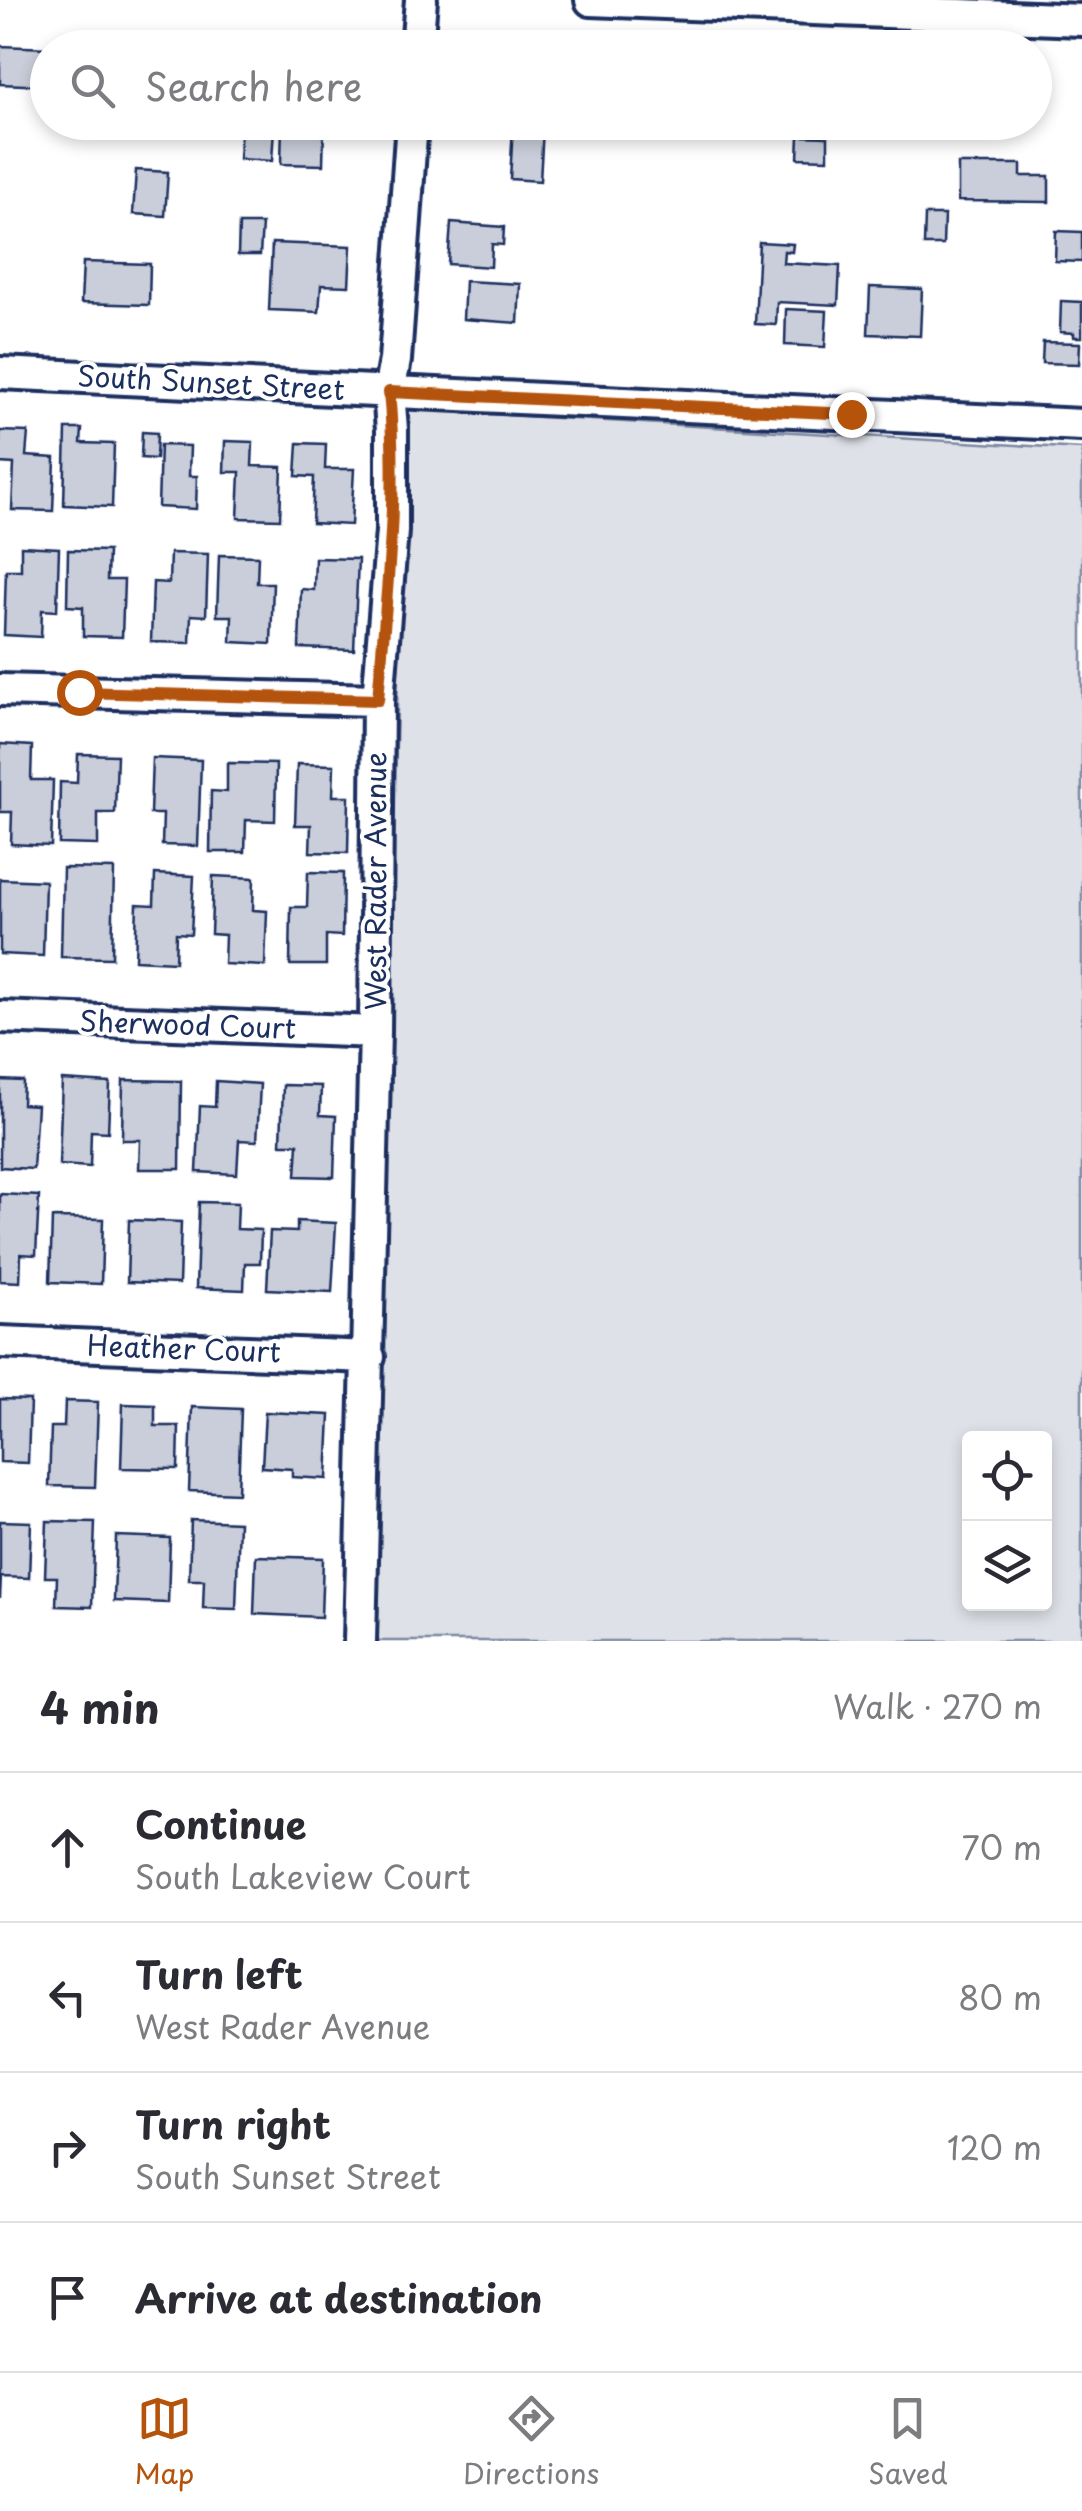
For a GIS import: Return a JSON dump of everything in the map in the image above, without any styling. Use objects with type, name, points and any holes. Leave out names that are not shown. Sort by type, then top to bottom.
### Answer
[{"type":"street","points":[[418,30],[420,0]]},
{"type":"street","points":[[591,0],[1082,20]]},
{"type":"street","name":"West Rader Avenue","points":[[360,1641],[376,1032],[378,700],[392,531],[389,392],[395,360],[411,140]]},
{"type":"street","name":"South Sunset Street","points":[[0,374],[1082,425]]},
{"type":"street","points":[[0,690],[378,700]]},
{"type":"street","name":"Sherwood Court","points":[[0,1017],[376,1032]]},
{"type":"street","name":"Heather Court","points":[[0,1342],[368,1357]]},
{"type":"shaded area","points":[[406,409],[1082,449],[1082,1641],[369,1641]]},
{"type":"building","points":[[0,46],[30,47],[30,85],[0,84]]},
{"type":"building","points":[[240,140],[273,140],[272,161],[239,159]]},
{"type":"building","points":[[282,140],[324,140],[323,165],[281,164]]},
{"type":"building","points":[[512,140],[542,140],[540,181],[510,179]]},
{"type":"building","points":[[799,140],[828,140],[828,159],[798,158]]},
{"type":"building","points":[[958,164],[1021,164],[1021,176],[1049,176],[1049,202],[958,201]]},
{"type":"building","points":[[136,170],[168,172],[165,216],[133,214]]},
{"type":"building","points":[[925,215],[944,215],[943,245],[924,245]]},
{"type":"building","points":[[451,223],[504,227],[503,245],[492,244],[491,267],[448,264]]},
{"type":"building","points":[[239,224],[262,224],[260,255],[238,255]]},
{"type":"building","points":[[1056,231],[1082,232],[1082,262],[1055,261]]},
{"type":"building","points":[[759,242],[793,244],[792,252],[784,251],[783,263],[840,266],[838,305],[777,302],[776,325],[755,324]]},
{"type":"building","points":[[272,243],[351,246],[349,286],[321,285],[319,312],[269,310]]},
{"type":"building","points":[[83,262],[150,264],[149,305],[81,303]]},
{"type":"building","points":[[465,281],[520,284],[518,323],[463,319]]},
{"type":"building","points":[[870,287],[922,289],[920,336],[868,334]]},
{"type":"building","points":[[1061,301],[1082,302],[1082,337],[1060,332]]},
{"type":"building","points":[[786,309],[827,311],[825,347],[785,345]]},
{"type":"building","points":[[1043,342],[1080,343],[1079,364],[1042,363]]},
{"type":"building","points":[[66,429],[82,429],[81,443],[114,444],[112,507],[64,505]]},
{"type":"building","points":[[0,431],[28,432],[26,456],[55,458],[53,511],[12,510],[14,464],[0,463]]},
{"type":"building","points":[[142,432],[157,433],[156,459],[141,458]]},
{"type":"building","points":[[225,441],[253,442],[252,466],[282,467],[280,519],[238,518],[240,472],[224,472]]},
{"type":"building","points":[[298,443],[326,444],[325,469],[354,469],[351,525],[312,523],[314,477],[296,476]]},
{"type":"building","points":[[160,445],[190,446],[189,476],[197,476],[196,509],[158,507]]},
{"type":"building","points":[[21,546],[59,548],[57,611],[42,610],[41,637],[4,635],[6,570],[21,570]]},
{"type":"building","points":[[68,550],[108,551],[107,580],[124,580],[122,637],[83,636],[83,607],[67,606]]},
{"type":"building","points":[[170,553],[208,554],[206,616],[191,615],[190,643],[151,642],[153,582],[169,583]]},
{"type":"building","points":[[219,555],[258,556],[257,583],[273,583],[271,644],[231,642],[232,616],[217,616]]},
{"type":"building","points":[[315,558],[358,559],[354,650],[299,648],[301,589],[314,590]]},
{"type":"building","points":[[0,744],[32,746],[31,780],[53,780],[51,846],[11,844],[12,812],[0,812]]},
{"type":"building","points":[[78,754],[117,755],[115,813],[98,813],[98,845],[59,844],[60,782],[77,783]]},
{"type":"building","points":[[152,758],[201,760],[198,846],[162,845],[163,814],[150,814]]},
{"type":"building","points":[[227,763],[276,764],[275,821],[246,820],[245,852],[210,852],[211,791],[227,792]]},
{"type":"building","points":[[297,764],[334,765],[333,796],[349,796],[348,853],[310,852],[311,825],[295,825]]},
{"type":"building","points":[[63,868],[114,869],[112,958],[61,957]]},
{"type":"building","points":[[308,872],[343,873],[342,936],[326,935],[326,965],[290,965],[291,907],[307,907]]},
{"type":"building","points":[[155,874],[194,876],[191,934],[176,933],[175,962],[135,960],[137,904],[154,905]]},
{"type":"building","points":[[213,876],[254,878],[253,910],[267,911],[265,966],[224,964],[225,935],[211,934]]},
{"type":"building","points":[[0,879],[45,881],[43,956],[0,954]]},
{"type":"building","points":[[0,1080],[23,1081],[22,1104],[37,1105],[33,1169],[0,1167]]},
{"type":"building","points":[[62,1080],[110,1083],[108,1132],[91,1131],[90,1167],[59,1165]]},
{"type":"building","points":[[123,1080],[181,1081],[180,1169],[139,1169],[140,1140],[122,1140]]},
{"type":"building","points":[[216,1081],[260,1084],[257,1141],[239,1140],[237,1174],[197,1172],[200,1106],[215,1107]]},
{"type":"building","points":[[283,1085],[321,1086],[320,1115],[336,1116],[334,1177],[296,1176],[298,1144],[281,1144]]},
{"type":"building","points":[[0,1194],[39,1196],[36,1255],[21,1254],[20,1282],[0,1281]]},
{"type":"building","points":[[199,1202],[238,1203],[237,1229],[261,1230],[260,1263],[245,1263],[244,1290],[196,1288]]},
{"type":"building","points":[[52,1218],[103,1219],[101,1284],[50,1282]]},
{"type":"building","points":[[129,1220],[181,1222],[179,1284],[127,1282]]},
{"type":"building","points":[[297,1221],[336,1223],[332,1292],[267,1289],[270,1231],[297,1232]]},
{"type":"building","points":[[0,1399],[30,1400],[28,1463],[0,1462]]},
{"type":"building","points":[[65,1401],[98,1402],[95,1487],[49,1486],[51,1427],[64,1427]]},
{"type":"building","points":[[123,1404],[155,1405],[155,1426],[179,1426],[178,1469],[121,1468]]},
{"type":"building","points":[[192,1407],[241,1409],[238,1493],[189,1491]]},
{"type":"building","points":[[265,1412],[330,1415],[327,1479],[292,1477],[292,1469],[262,1467]]},
{"type":"building","points":[[191,1520],[239,1522],[236,1609],[203,1608],[204,1580],[189,1580]]},
{"type":"building","points":[[0,1521],[31,1522],[29,1578],[1,1577],[0,1598]]},
{"type":"building","points":[[47,1521],[95,1522],[92,1607],[56,1606],[57,1577],[45,1577]]},
{"type":"building","points":[[116,1536],[170,1538],[168,1603],[114,1601]]},
{"type":"building","points":[[256,1556],[323,1558],[321,1617],[254,1614]]},
{"type":"route","points":[[79,692],[378,700],[392,531],[389,392],[851,414]]}]
